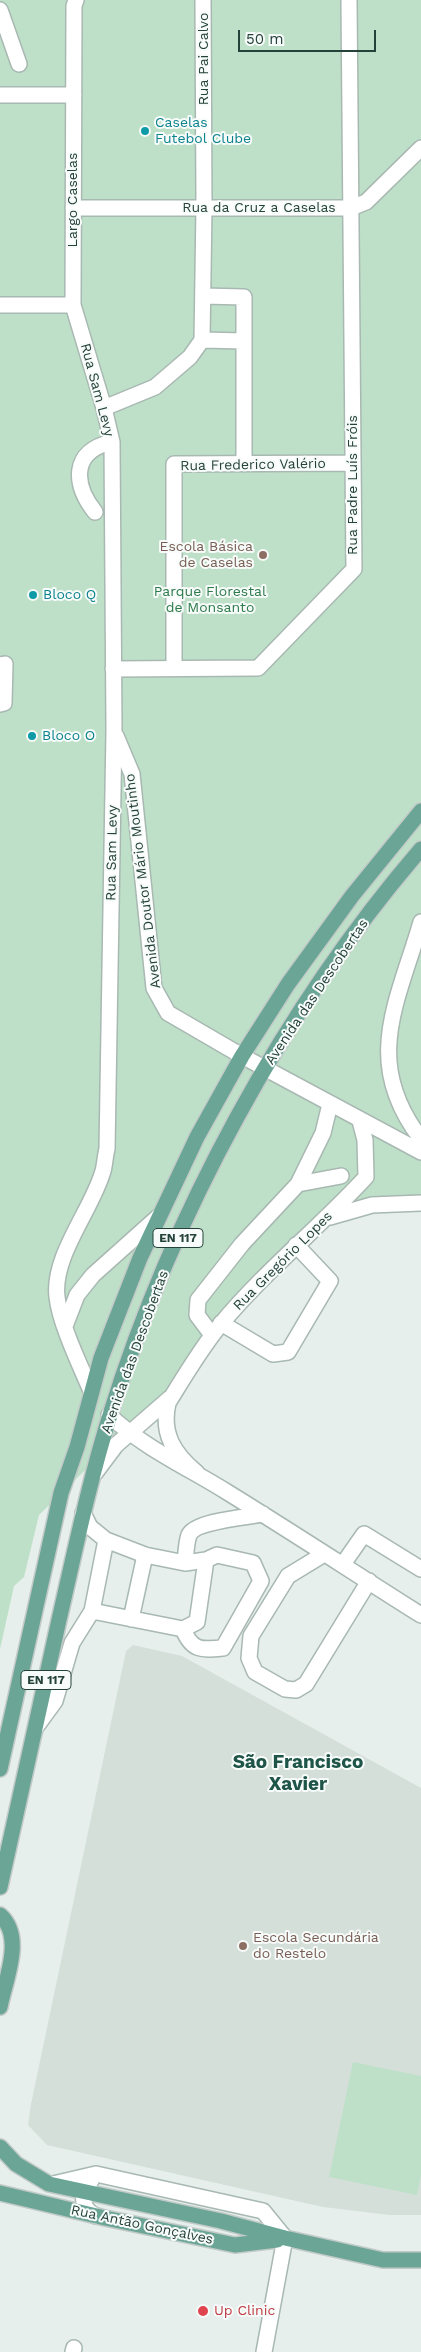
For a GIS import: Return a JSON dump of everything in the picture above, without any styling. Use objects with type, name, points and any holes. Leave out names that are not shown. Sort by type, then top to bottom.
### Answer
[{"type":"main road","name":"Avenida das Descobertas","points":[[0,1769],[61,1493],[77,1447],[91,1391],[118,1310],[159,1216],[198,1137],[242,1056],[288,984],[352,896],[421,811]]},
{"type":"main road","name":"Avenida das Descobertas","points":[[0,1887],[83,1514],[110,1415],[144,1320],[189,1213],[221,1149],[265,1069],[310,997],[370,912],[421,849]]},
{"type":"main road","points":[[91,1391],[110,1415]]},
{"type":"main road","points":[[0,1916],[10,1928],[12,1950],[0,2007]]},
{"type":"main road","name":"Rua Antão Gonçalves","points":[[0,2147],[16,2164],[49,2184],[221,2221],[285,2238],[383,2260],[421,2260]]},
{"type":"main road","name":"Rua Antão Gonçalves","points":[[0,2193],[96,2216],[235,2245],[285,2238]]},
{"type":"street","name":"Largo Caselas","points":[[73,306],[76,0]]},
{"type":"street","name":"Rua Pai Calvo","points":[[202,340],[204,208],[203,0]]},
{"type":"street","name":"Rua Padre Luís Fróis","points":[[113,669],[258,668],[354,569],[349,0]]},
{"type":"street","points":[[0,10],[19,64]]},
{"type":"street","points":[[0,94],[74,95]]},
{"type":"street","name":"Rua da Cruz a Caselas","points":[[73,208],[351,208],[366,202],[421,148]]},
{"type":"street","points":[[203,296],[244,297],[244,464]]},
{"type":"street","points":[[0,305],[73,306]]},
{"type":"street","name":"Rua Sam Levy","points":[[73,306],[104,408],[112,442],[114,730],[107,1149],[103,1172],[73,1235],[60,1270],[57,1296],[65,1326],[91,1391]]},
{"type":"street","points":[[104,408],[155,387],[190,357],[202,340],[244,341]]},
{"type":"street","points":[[95,512],[85,499],[80,487],[81,463],[88,453],[98,445],[112,442]]},
{"type":"street","name":"Rua Frederico Valério","points":[[174,668],[174,464],[353,463]]},
{"type":"street","points":[[0,665],[5,664],[4,703],[0,704]]},
{"type":"street","name":"Avenida Doutor Mário Moutinho","points":[[114,730],[132,774],[154,988],[168,1013],[265,1069],[421,1152]]},
{"type":"street","points":[[421,922],[390,1026],[387,1049],[389,1074],[396,1100],[421,1139]]},
{"type":"street","points":[[296,1245],[330,1282],[288,1352],[273,1354],[217,1329],[198,1315],[198,1300],[242,1244],[298,1184],[323,1133],[330,1104]]},
{"type":"street","name":"Rua Gregório Lopes","points":[[197,1474],[172,1447],[167,1436],[165,1414],[168,1403],[217,1329],[296,1245],[328,1218],[366,1177],[365,1140],[360,1120]]},
{"type":"street","points":[[298,1184],[341,1176]]},
{"type":"street","points":[[328,1218],[372,1205],[421,1203]]},
{"type":"street","points":[[65,1326],[77,1295],[93,1275],[159,1216]]},
{"type":"street","points":[[110,1415],[124,1421],[135,1420],[156,1408],[173,1395]]},
{"type":"street","name":"Rua Gregório Lopes","points":[[94,1474],[106,1456],[128,1433],[173,1395]]},
{"type":"street","name":"Rua Gregório Lopes","points":[[110,1415],[128,1433],[151,1449],[263,1514],[421,1615]]},
{"type":"street","points":[[83,1514],[90,1527],[106,1540],[145,1555],[185,1563],[206,1560],[217,1555],[254,1563],[261,1581],[223,1648],[202,1650],[188,1641],[183,1629]]},
{"type":"street","points":[[185,1563],[189,1535],[195,1528],[216,1522],[263,1514]]},
{"type":"street","points":[[343,1564],[364,1534],[421,1569]]},
{"type":"street","points":[[36,1726],[55,1701],[72,1643],[92,1611],[106,1540]]},
{"type":"street","points":[[324,1554],[288,1576],[251,1636],[249,1658],[255,1672],[285,1689],[296,1690],[306,1684],[368,1581]]},
{"type":"street","points":[[132,1619],[145,1555]]},
{"type":"street","points":[[92,1611],[183,1629],[197,1622],[206,1560]]},
{"type":"street","points":[[49,2184],[70,2182],[89,2175],[109,2177]]},
{"type":"street","points":[[96,2216],[86,2210],[83,2203],[84,2193],[91,2181],[102,2176],[263,2211],[285,2238],[264,2352]]},
{"type":"shaded area","name":"Escola Secundária do Restelo","points":[[133,1645],[182,1656],[421,1788],[421,2215],[390,2215],[323,2207],[47,2145],[28,2125],[126,1651]]},
{"type":"green space","name":"Parque Florestal de Monsanto","points":[[0,0],[421,0],[421,1201],[362,1206],[313,1229],[187,1371],[39,1515],[24,1577],[14,1586],[0,1649]]},
{"type":"green space","points":[[353,2062],[421,2076],[421,2175],[417,2195],[329,2177]]},
{"type":"place","name":"Caselas Futebol Clube","points":[[145,131]]},
{"type":"place","name":"Escola Básica de Caselas","points":[[263,555]]},
{"type":"place","name":"Bloco Q","points":[[33,595]]},
{"type":"place","name":"Bloco O","points":[[32,736]]},
{"type":"place","name":"Escola Secundária do Restelo","points":[[243,1946]]},
{"type":"place","name":"Up Clinic","points":[[203,2311]]},
{"type":"district","name":"São Francisco Xavier","points":[[298,1773]]}]
